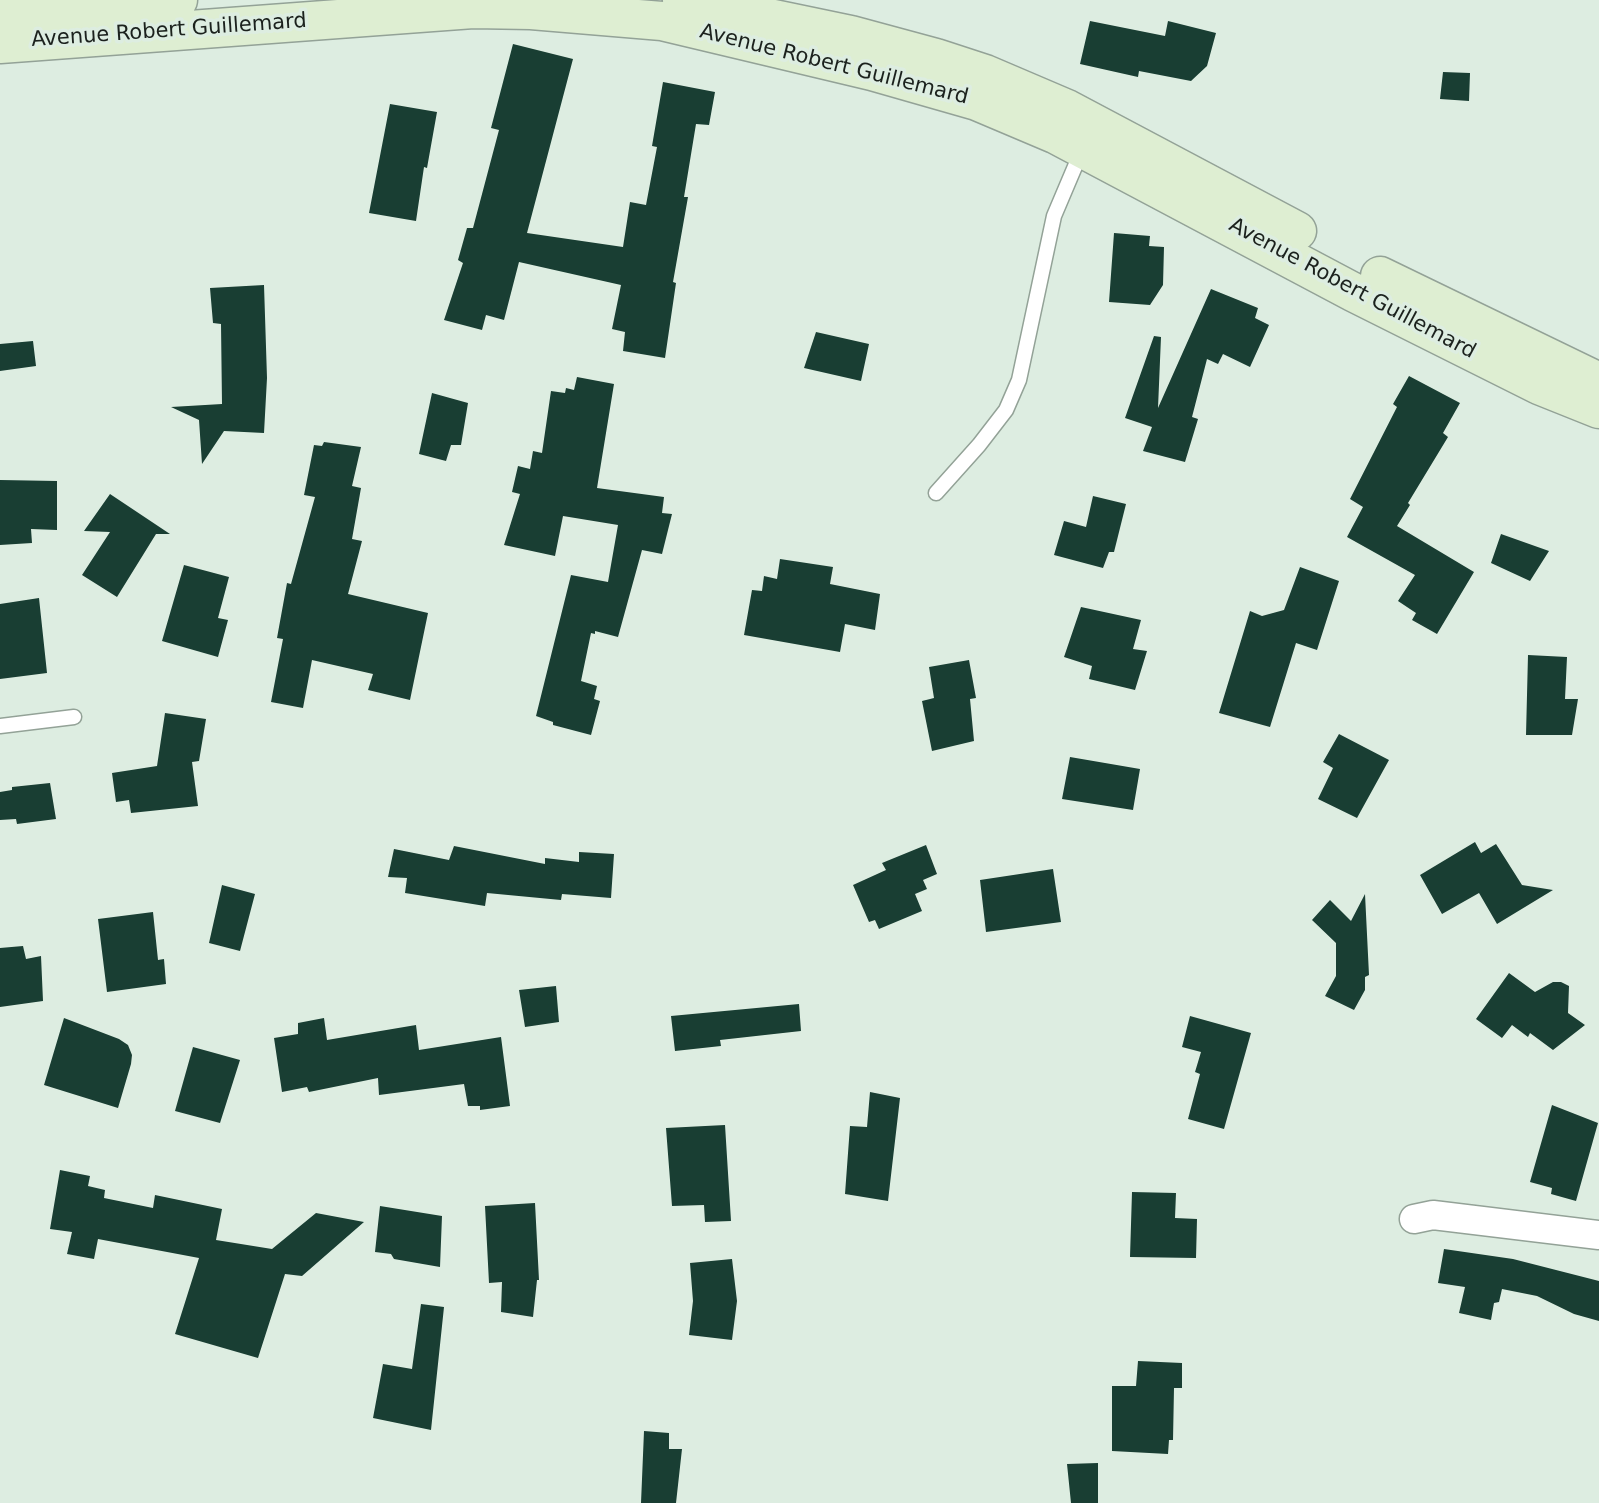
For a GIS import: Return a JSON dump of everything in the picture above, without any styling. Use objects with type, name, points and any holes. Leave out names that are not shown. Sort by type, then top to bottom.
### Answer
[{"type":"main road","name":"Avenue Robert Guillemard","points":[[0,11],[178,0]]},
{"type":"main road","name":"Avenue Robert Guillemard","points":[[0,44],[473,9],[669,7],[1087,135],[1206,181],[1366,269],[1599,382]]},
{"type":"main road","name":"Avenue Robert Guillemard","points":[[1087,135],[1353,292],[1538,385],[1599,409]]},
{"type":"street","points":[[1414,1219],[1433,1215],[1599,1235]]},
{"type":"lane","points":[[936,493],[1006,410],[1019,380],[1054,216],[1087,135]]},
{"type":"lane","points":[[0,726],[74,717]]},
{"type":"building","points":[[1090,21],[1165,36],[1168,21],[1216,33],[1207,66],[1191,81],[1139,71],[1138,77],[1080,64]]},
{"type":"building","points":[[513,44],[573,59],[527,233],[623,247],[630,202],[646,205],[657,147],[652,146],[663,82],[715,92],[709,125],[696,124],[684,197],[688,197],[673,282],[676,283],[665,358],[623,351],[625,332],[612,329],[621,285],[519,262],[504,320],[486,315],[482,330],[444,320],[463,263],[458,260],[467,228],[473,228],[499,130],[491,128]]},
{"type":"building","points":[[1443,72],[1470,73],[1469,101],[1440,99]]},
{"type":"building","points":[[390,104],[437,112],[427,168],[424,167],[416,221],[369,213]]},
{"type":"building","points":[[1114,233],[1150,236],[1149,246],[1164,247],[1163,285],[1150,305],[1109,302]]},
{"type":"building","points":[[264,285],[267,378],[264,433],[224,431],[202,464],[199,420],[171,407],[222,404],[221,324],[213,323],[210,288]]},
{"type":"building","points":[[1211,289],[1258,308],[1255,318],[1269,325],[1250,367],[1223,354],[1218,364],[1207,359],[1192,417],[1198,419],[1185,462],[1143,451],[1152,427],[1125,418],[1154,336],[1161,337],[1158,408]]},
{"type":"building","points":[[816,332],[869,344],[861,381],[804,368]]},
{"type":"building","points":[[33,341],[36,366],[0,371],[0,344]]},
{"type":"building","points":[[1409,376],[1460,403],[1443,433],[1448,437],[1397,526],[1474,572],[1437,634],[1412,620],[1416,613],[1398,601],[1415,575],[1347,537],[1363,507],[1350,499],[1397,407],[1393,404]]},
{"type":"building","points":[[577,377],[614,384],[597,488],[664,497],[662,513],[672,514],[662,554],[642,550],[618,637],[595,631],[595,634],[591,633],[581,681],[597,686],[594,699],[600,701],[591,735],[553,725],[553,722],[536,716],[571,575],[608,582],[618,525],[563,516],[555,556],[504,545],[520,494],[512,492],[518,466],[530,469],[533,451],[542,453],[551,391],[565,393],[566,388],[574,390]]},
{"type":"building","points":[[432,393],[468,403],[461,445],[451,445],[446,461],[419,454]]},
{"type":"building","points":[[324,442],[361,447],[352,486],[361,488],[352,539],[362,541],[348,594],[428,613],[410,700],[368,690],[373,674],[312,660],[303,708],[271,702],[283,639],[277,638],[287,583],[291,584],[315,497],[304,495],[314,445],[322,446]]},
{"type":"building","points":[[0,480],[57,481],[57,530],[31,529],[32,543],[0,545]]},
{"type":"building","points":[[110,494],[170,534],[156,534],[117,597],[82,575],[110,532],[84,531]]},
{"type":"building","points":[[1093,496],[1126,504],[1114,552],[1109,552],[1103,568],[1054,555],[1064,521],[1086,527]]},
{"type":"building","points":[[1501,534],[1549,551],[1530,581],[1491,563]]},
{"type":"building","points":[[780,559],[833,567],[830,584],[880,594],[875,630],[845,624],[840,652],[744,635],[752,590],[762,591],[764,576],[777,579]]},
{"type":"building","points":[[184,565],[229,577],[218,618],[228,620],[218,657],[162,641]]},
{"type":"building","points":[[1300,567],[1339,581],[1317,650],[1296,643],[1270,727],[1219,713],[1250,611],[1262,616],[1284,610]]},
{"type":"building","points":[[39,598],[47,673],[0,679],[0,604]]},
{"type":"building","points":[[1081,607],[1141,620],[1133,649],[1147,651],[1135,690],[1089,679],[1092,666],[1064,657]]},
{"type":"building","points":[[1528,655],[1567,657],[1565,699],[1578,699],[1572,735],[1526,735]]},
{"type":"building","points":[[969,660],[976,698],[970,699],[974,741],[932,751],[922,701],[934,698],[929,667]]},
{"type":"building","points":[[165,713],[206,719],[199,761],[192,762],[198,806],[131,813],[129,800],[116,802],[112,773],[157,766]]},
{"type":"building","points":[[1339,734],[1389,760],[1357,818],[1318,799],[1333,768],[1323,762]]},
{"type":"building","points":[[1070,757],[1140,769],[1133,810],[1062,799]]},
{"type":"building","points":[[50,783],[56,819],[17,824],[16,819],[0,820],[0,792],[12,790],[12,787]]},
{"type":"building","points":[[1475,842],[1481,853],[1496,844],[1522,885],[1553,890],[1497,924],[1479,893],[1442,914],[1420,875]]},
{"type":"building","points":[[926,845],[937,874],[923,880],[927,889],[915,894],[922,911],[879,929],[875,920],[869,922],[853,885],[886,870],[882,863]]},
{"type":"building","points":[[454,846],[545,864],[545,858],[579,862],[579,852],[614,854],[611,898],[562,894],[561,900],[487,893],[485,906],[405,893],[407,878],[388,877],[394,849],[449,860]]},
{"type":"building","points":[[1053,869],[1061,922],[986,932],[980,880]]},
{"type":"building","points":[[222,885],[255,894],[240,951],[209,943]]},
{"type":"building","points":[[1365,894],[1369,975],[1365,977],[1365,990],[1354,1010],[1325,996],[1336,976],[1336,943],[1312,920],[1330,900],[1351,921]]},
{"type":"building","points":[[153,912],[158,960],[164,959],[166,984],[107,992],[98,919]]},
{"type":"building","points":[[23,946],[26,959],[41,956],[43,1001],[0,1007],[0,948]]},
{"type":"building","points":[[1509,973],[1535,992],[1553,982],[1569,986],[1568,1013],[1585,1025],[1553,1050],[1530,1033],[1528,1037],[1512,1025],[1502,1038],[1476,1019]]},
{"type":"building","points":[[556,986],[559,1022],[525,1027],[519,990]]},
{"type":"building","points":[[799,1004],[801,1031],[720,1040],[721,1046],[675,1051],[671,1016]]},
{"type":"building","points":[[1190,1016],[1251,1033],[1224,1129],[1188,1119],[1200,1074],[1195,1072],[1201,1052],[1182,1047]]},
{"type":"building","points":[[64,1018],[128,1045],[132,1055],[131,1064],[118,1108],[44,1085]]},
{"type":"building","points":[[324,1018],[327,1040],[416,1025],[419,1050],[501,1037],[510,1106],[480,1110],[480,1106],[468,1106],[464,1084],[379,1095],[378,1078],[309,1092],[307,1087],[282,1092],[274,1038],[298,1034],[298,1023]]},
{"type":"building","points":[[193,1047],[240,1060],[220,1123],[175,1111]]},
{"type":"building","points":[[870,1092],[900,1098],[888,1201],[845,1194],[850,1126],[867,1127]]},
{"type":"building","points":[[1552,1105],[1598,1123],[1576,1201],[1551,1194],[1552,1188],[1530,1182]]},
{"type":"building","points":[[725,1125],[731,1221],[705,1222],[704,1205],[672,1206],[666,1128]]},
{"type":"building","points":[[60,1170],[90,1176],[88,1186],[105,1190],[104,1198],[153,1208],[155,1195],[222,1209],[216,1240],[272,1249],[316,1213],[364,1222],[302,1276],[285,1274],[258,1358],[175,1334],[199,1258],[98,1239],[94,1259],[67,1254],[72,1232],[50,1229]]},
{"type":"building","points":[[1132,1192],[1176,1193],[1175,1218],[1197,1219],[1196,1258],[1130,1257]]},
{"type":"building","points":[[535,1203],[539,1280],[533,1317],[501,1312],[502,1282],[489,1283],[485,1206]]},
{"type":"building","points":[[380,1206],[442,1216],[440,1267],[394,1259],[391,1254],[375,1252]]},
{"type":"building","points":[[1444,1249],[1513,1259],[1599,1281],[1599,1321],[1574,1314],[1537,1296],[1502,1289],[1499,1302],[1494,1303],[1491,1320],[1459,1313],[1465,1287],[1438,1283]]},
{"type":"building","points":[[732,1259],[737,1301],[732,1340],[689,1335],[693,1301],[690,1263]]},
{"type":"building","points":[[421,1304],[444,1307],[431,1430],[373,1418],[383,1364],[412,1369]]},
{"type":"building","points":[[1138,1361],[1182,1363],[1182,1388],[1174,1388],[1173,1440],[1169,1440],[1168,1454],[1112,1451],[1112,1386],[1136,1386]]},
{"type":"building","points":[[644,1431],[669,1433],[669,1449],[682,1449],[676,1503],[641,1503]]},
{"type":"building","points":[[1098,1463],[1098,1503],[1071,1503],[1067,1464]]}]
